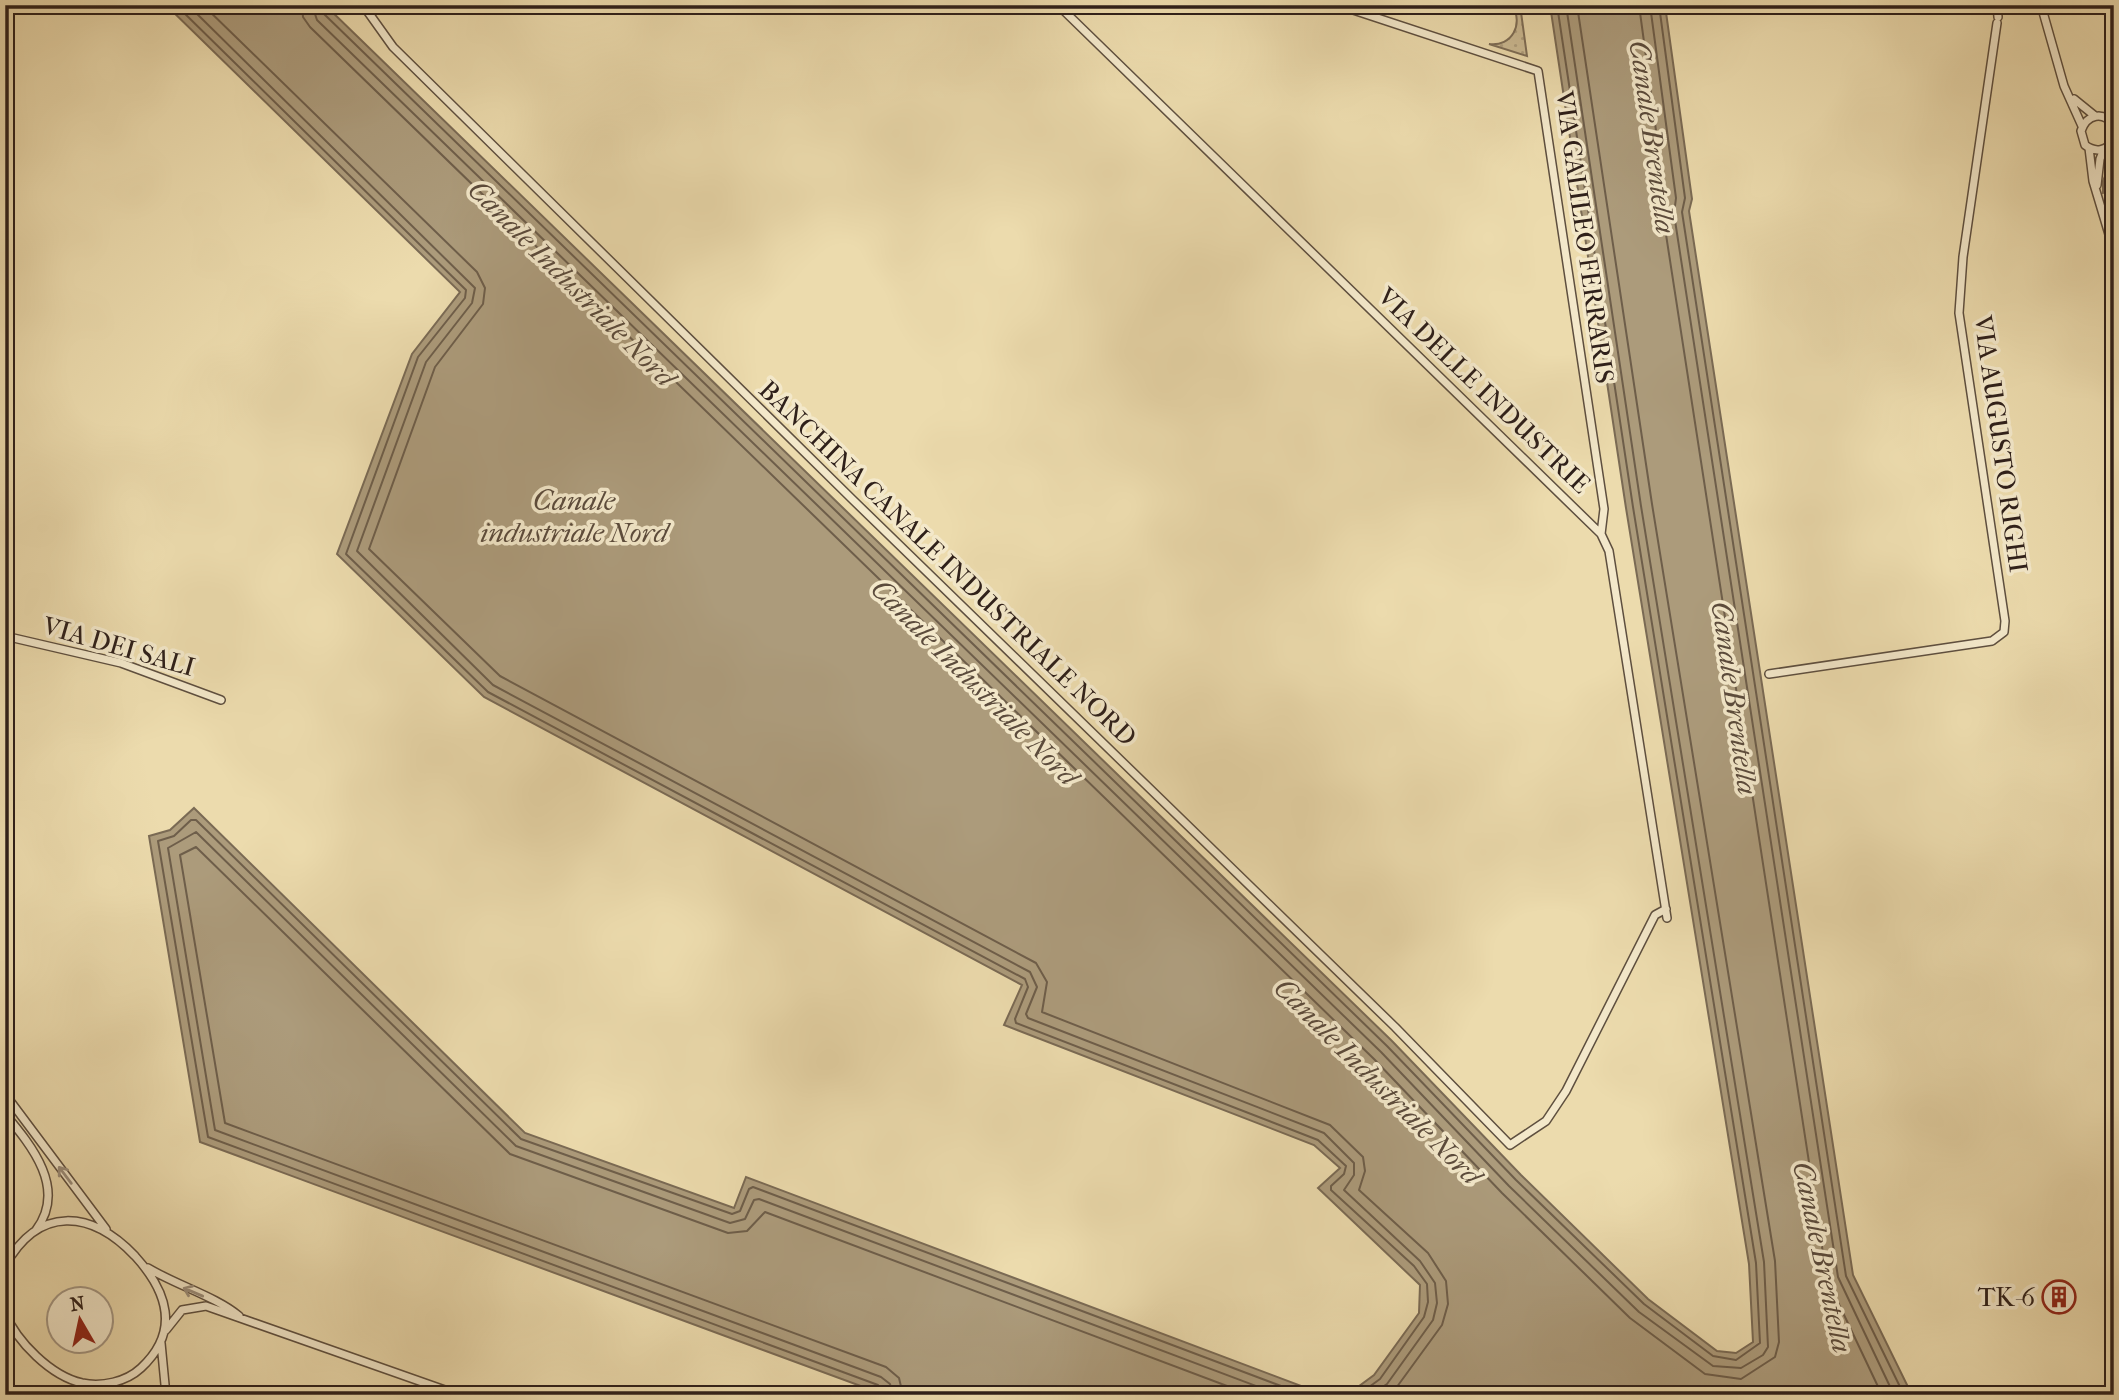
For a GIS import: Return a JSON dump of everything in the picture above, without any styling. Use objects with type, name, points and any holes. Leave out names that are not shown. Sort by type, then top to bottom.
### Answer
[{"type":"street","name":"BANCHINA CANALE INDUSTRIALE NORD","points":[[363,5],[393,47],[853,500],[1385,1017],[1510,1144],[1546,1121],[1566,1091],[1655,915],[1666,914]]},
{"type":"street","name":"VIA DELLE INDUSTRIE","points":[[1058,5],[1601,534],[1609,551],[1666,914]]},
{"type":"street","name":"VIA GALILEO FERRARIS","points":[[1338,5],[1538,71],[1604,509],[1601,534]]},
{"type":"street","name":"VIA AUGUSTO RIGHI","points":[[1769,674],[1992,641],[2004,632],[2005,621],[1960,324],[1959,301],[1997,5]]},
{"type":"street","points":[[2041,5],[2064,86],[2082,126],[2082,141],[2089,148],[2093,181],[2114,251]]},
{"type":"street","points":[[2064,86],[2077,102],[2095,116],[2113,123]]},
{"type":"street","points":[[2082,126],[2095,116]]},
{"type":"street","points":[[2100,207],[2098,171],[2104,149],[2114,140]]},
{"type":"street","points":[[2089,148],[2104,149]]},
{"type":"street","name":"VIA DEI SALI","points":[[5,636],[121,663],[221,700]]},
{"type":"street","points":[[5,1094],[106,1229],[143,1265],[158,1284],[164,1301],[162,1339],[166,1395]]},
{"type":"street","points":[[5,1114],[27,1140],[49,1187],[50,1199],[45,1215],[33,1234]]},
{"type":"street","points":[[5,1266],[19,1246],[49,1225],[71,1221],[106,1229]]},
{"type":"street","points":[[143,1265],[180,1287],[226,1305],[242,1319]]},
{"type":"street","points":[[92,1384],[129,1377],[145,1364],[173,1318],[186,1308],[206,1306],[458,1395]]},
{"type":"street","points":[[5,1313],[17,1334]]},
{"type":"street","points":[[5,1326],[54,1369],[75,1381],[92,1384],[115,1395]]},
{"type":"shaded area","points":[[1512,5],[1520,5],[1527,56],[1489,44],[1504,42],[1514,33],[1517,20]]},
{"type":"shaded area","points":[[2114,155],[2114,190],[2103,193],[2103,181]]},
{"type":"water","name":"Canale industriale Nord","points":[[166,5],[325,5],[1392,1041],[1521,1175],[1648,1299],[1717,1351],[1736,1353],[1753,1342],[1749,1264],[1626,508],[1550,5],[1665,5],[1692,199],[1689,211],[1853,1275],[1912,1395],[1347,1395],[1374,1375],[1419,1313],[1420,1285],[1318,1188],[1340,1168],[1314,1145],[1004,1025],[1022,985],[484,697],[337,554],[412,354],[460,292]]},
{"type":"water","points":[[194,808],[525,1133],[734,1208],[746,1177],[1325,1395],[885,1395],[200,1142],[149,836],[170,830]]},
{"type":"place","name":"TK-6","points":[[2059,1297]]},
{"type":"water label","name":"Canale Brentella","points":[[1653,137]]},
{"type":"water label","name":"Canale Industriale Nord","points":[[572,283]]},
{"type":"water label","name":"Canale Industriale Nord","points":[[975,682]]},
{"type":"water label","name":"Canale Brentella","points":[[1735,698]]},
{"type":"water label","name":"Canale Industriale Nord","points":[[1378,1081]]},
{"type":"water label","name":"Canale Brentella","points":[[1823,1257]]}]
